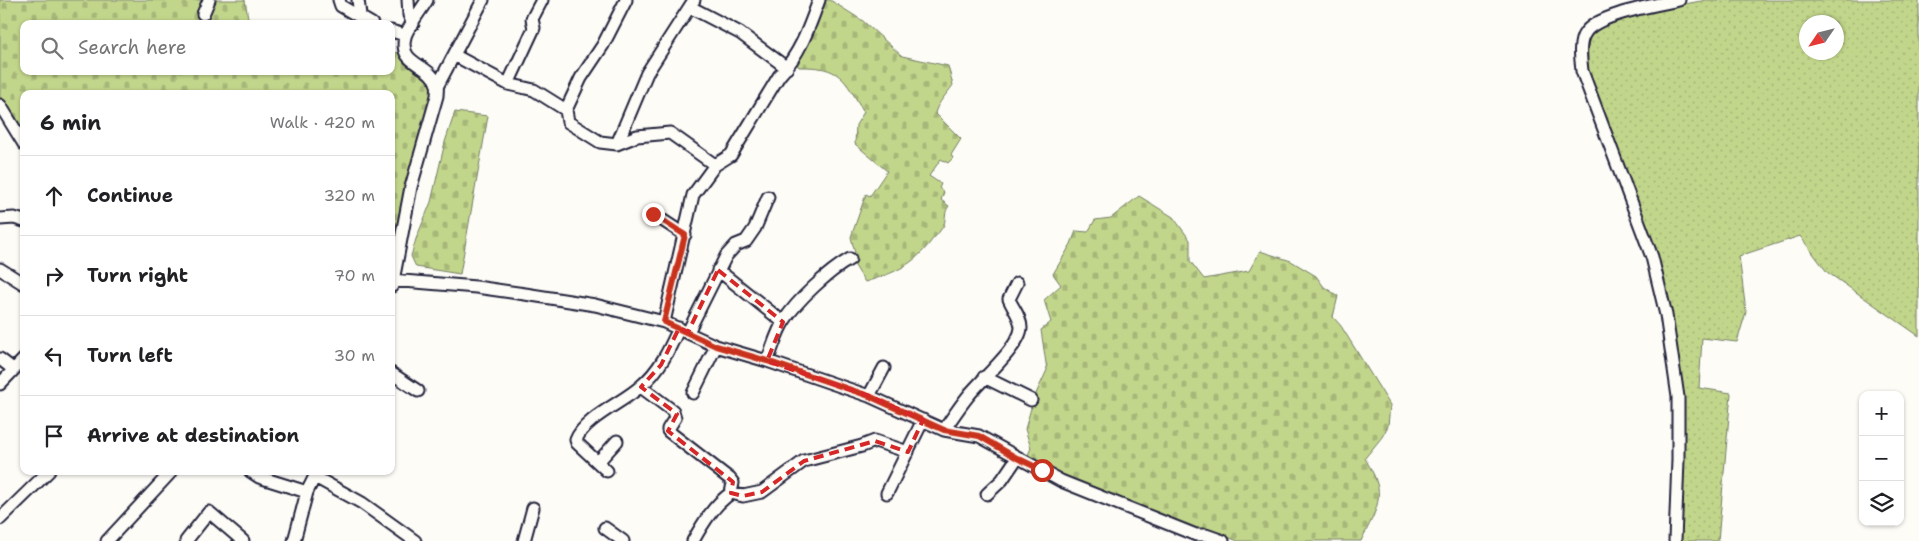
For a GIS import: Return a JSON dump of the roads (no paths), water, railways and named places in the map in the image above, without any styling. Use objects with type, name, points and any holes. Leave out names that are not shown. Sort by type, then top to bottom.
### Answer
[{"type":"street","points":[[204,14],[209,0]]},
{"type":"street","points":[[339,0],[341,6],[367,20]]},
{"type":"street","points":[[358,0],[360,15]]},
{"type":"street","points":[[408,0],[409,15],[413,24]]},
{"type":"street","points":[[427,0],[406,35],[404,49],[406,55],[432,76],[438,85]]},
{"type":"street","points":[[395,267],[411,187],[437,96],[438,85],[483,0]]},
{"type":"street","points":[[508,84],[534,28],[532,20],[542,0]]},
{"type":"street","points":[[626,0],[603,45],[581,78],[566,110],[568,122],[600,142],[618,144],[637,136],[670,133],[715,165]]},
{"type":"street","points":[[664,322],[693,196],[715,165],[731,155],[779,76],[787,68],[803,42],[819,0]]},
{"type":"street","points":[[1675,541],[1678,397],[1666,315],[1652,257],[1582,71],[1580,54],[1584,33],[1591,27],[1620,13],[1679,0]]},
{"type":"street","points":[[618,144],[647,73],[692,3],[740,33],[787,68]]},
{"type":"street","points":[[395,32],[406,35]]},
{"type":"street","points":[[454,55],[508,84],[534,90],[566,110]]},
{"type":"street","points":[[0,105],[20,138]]},
{"type":"street","points":[[607,471],[577,443],[577,436],[592,420],[641,387],[661,365],[684,330],[726,256],[736,245],[746,241],[755,228],[768,197]]},
{"type":"street","points":[[653,214],[685,235]]},
{"type":"street","points":[[0,219],[14,218],[20,220]]},
{"type":"street","points":[[767,361],[783,322],[794,307],[837,266],[850,259]]},
{"type":"street","points":[[0,269],[20,282]]},
{"type":"street","points":[[718,270],[783,322]]},
{"type":"street","points":[[395,282],[476,287],[525,294],[595,305],[664,322],[716,346],[767,361],[869,396],[944,430],[979,436],[1062,481],[1195,538],[1206,535],[1223,541]]},
{"type":"street","points":[[944,430],[967,397],[1005,356],[1018,336],[1021,328],[1019,318],[1009,299],[1017,283]]},
{"type":"street","points":[[693,393],[716,346]]},
{"type":"street","points":[[0,358],[13,369]]},
{"type":"street","points":[[0,384],[20,363]]},
{"type":"street","points":[[869,396],[884,368]]},
{"type":"street","points":[[395,376],[418,391]]},
{"type":"street","points":[[984,377],[1031,400]]},
{"type":"street","points":[[641,387],[673,411],[675,418],[668,431],[732,481],[731,494]]},
{"type":"street","points":[[887,493],[923,420]]},
{"type":"street","points":[[598,462],[617,441]]},
{"type":"street","points":[[693,541],[706,519],[724,498],[731,494],[743,496],[762,492],[804,461],[875,441],[908,452]]},
{"type":"street","points":[[987,494],[1002,480],[1017,458]]},
{"type":"street","points":[[0,519],[45,475]]},
{"type":"street","points":[[107,541],[168,475]]},
{"type":"street","points":[[256,475],[307,492]]},
{"type":"street","points":[[294,541],[307,492],[316,475]]},
{"type":"street","points":[[318,475],[416,541]]},
{"type":"street","points":[[524,541],[533,508]]},
{"type":"street","points":[[186,541],[210,512],[242,541]]},
{"type":"street","points":[[605,528],[624,541]]}]
